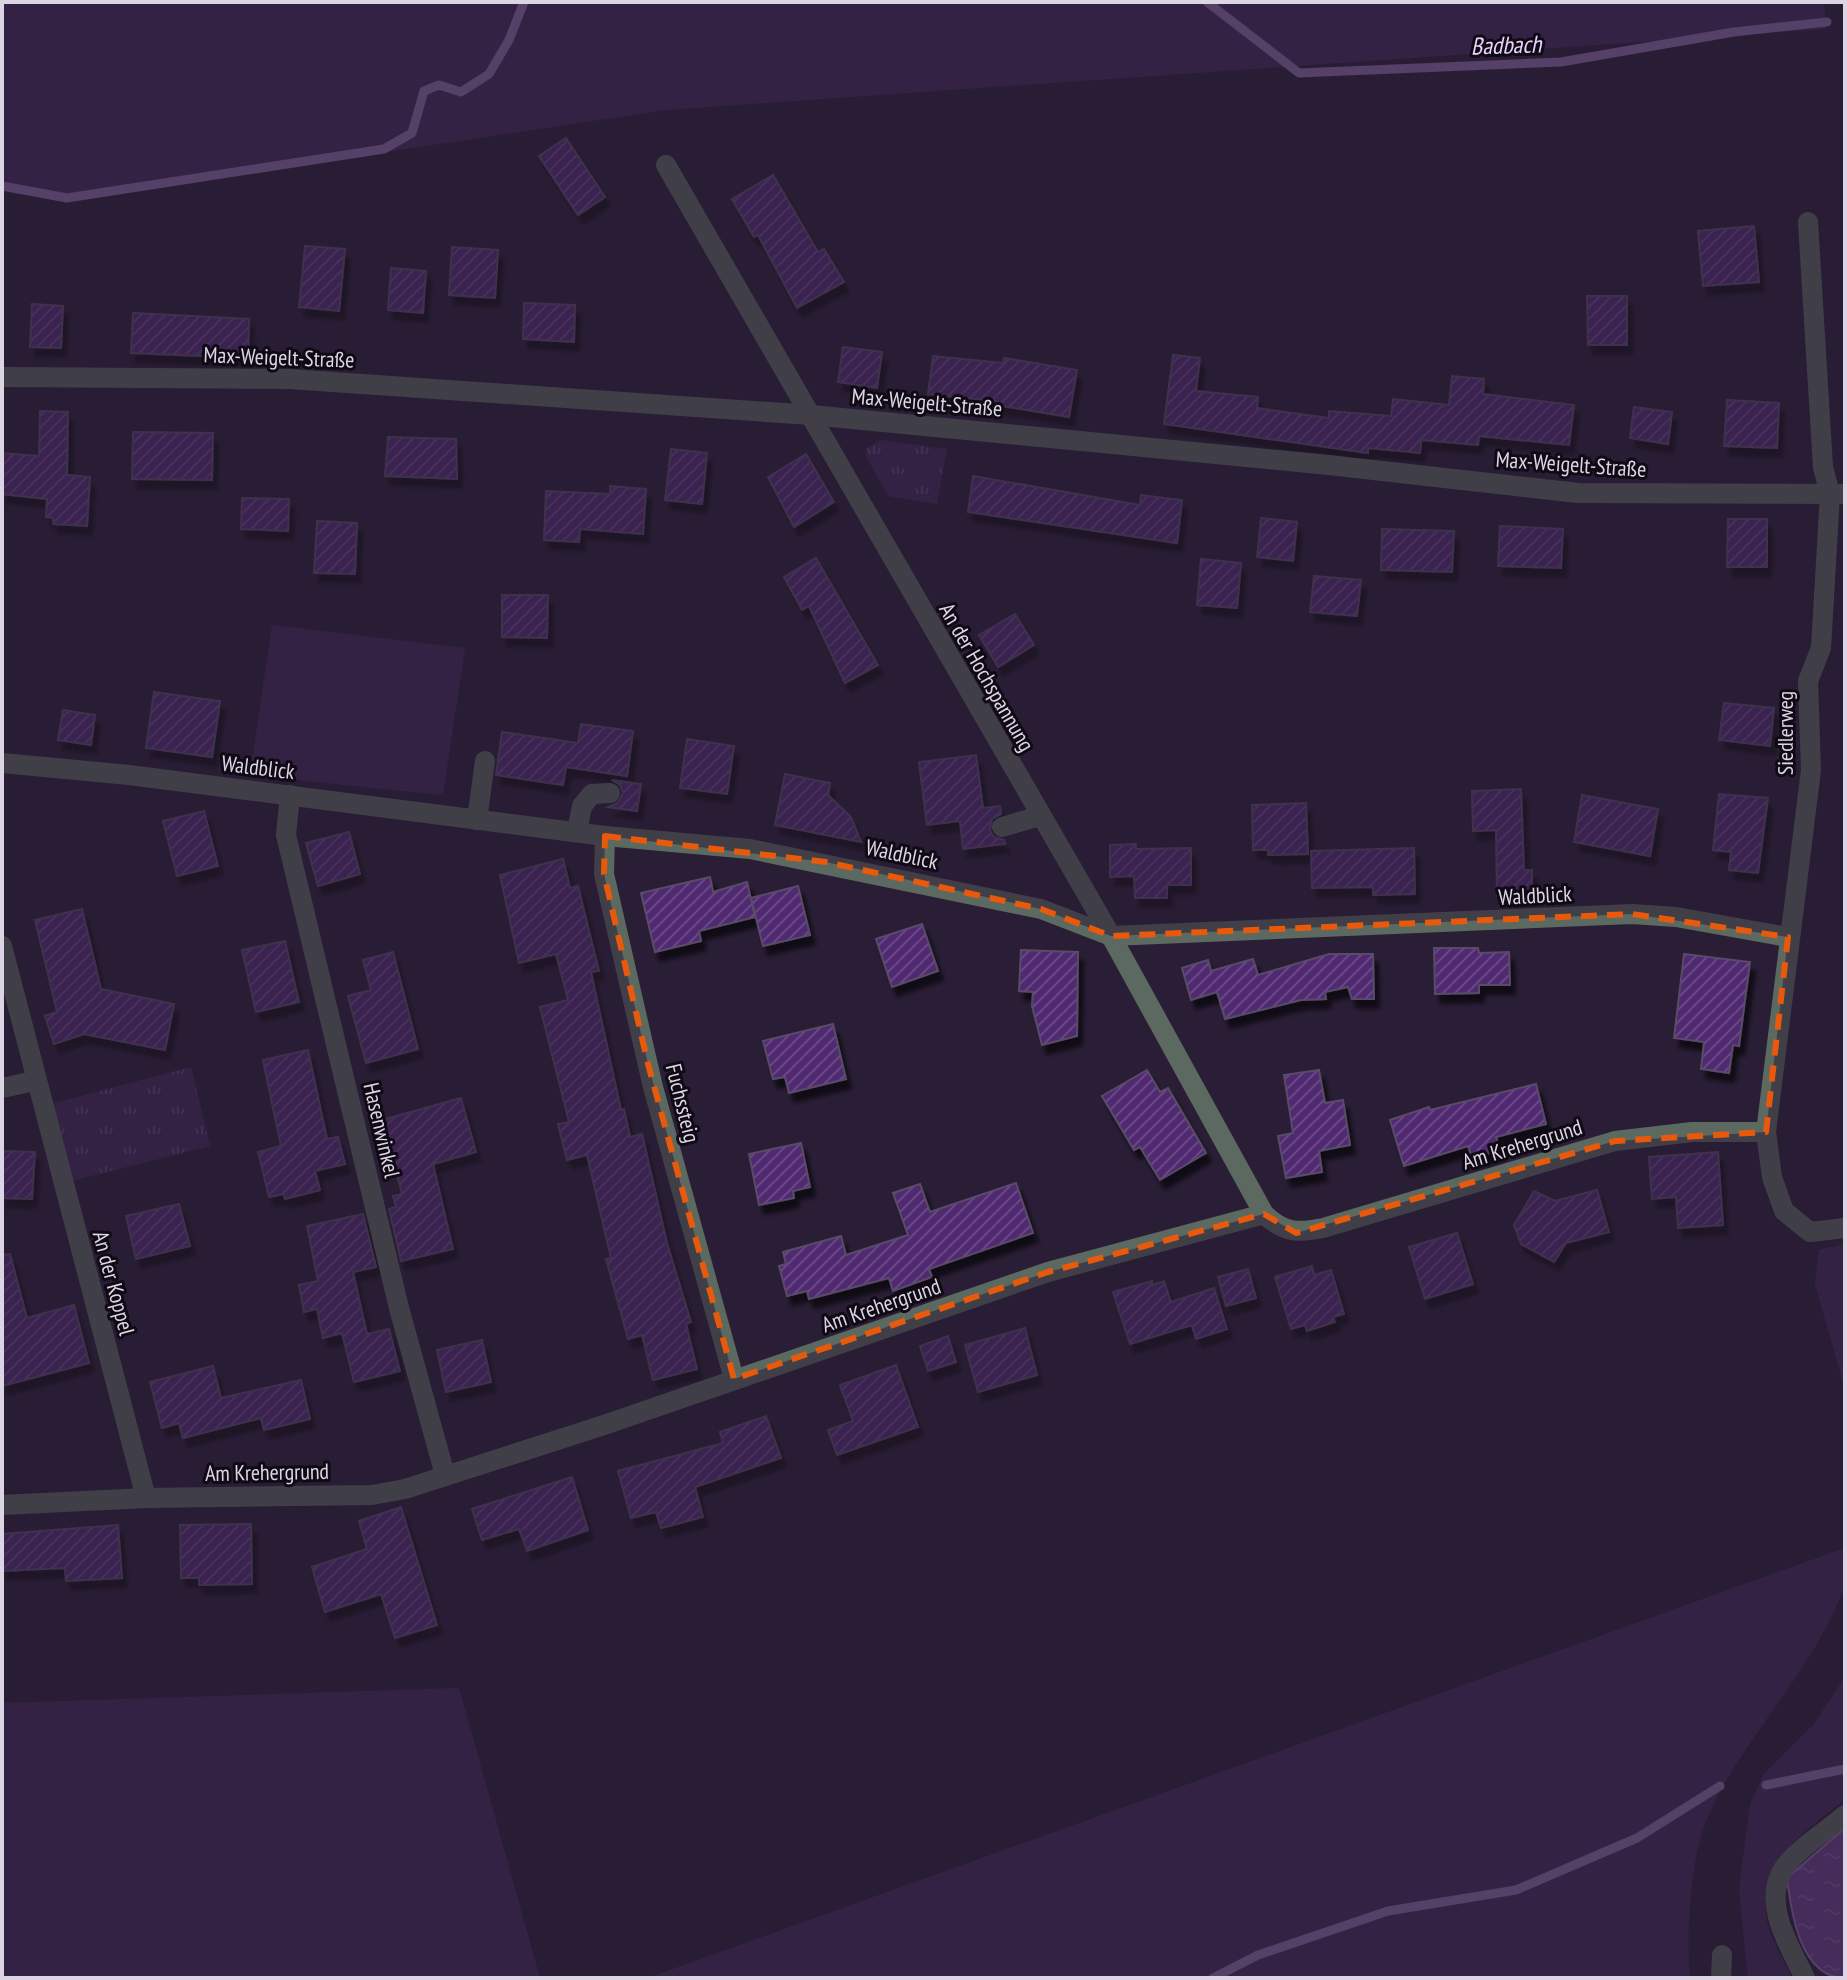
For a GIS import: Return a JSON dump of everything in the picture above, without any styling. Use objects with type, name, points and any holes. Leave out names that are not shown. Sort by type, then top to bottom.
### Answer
[{"type":"street","name":"An der Hochspannung","points":[[666,165],[1111,936],[1264,1214]]},
{"type":"street","name":"Siedlerweg","points":[[1808,222],[1823,467],[1838,494],[1821,648],[1808,681],[1811,770],[1766,1132],[1772,1177],[1784,1211],[1810,1232],[1845,1228]]},
{"type":"street","name":"Max-Weigelt-Straße","points":[[2,377],[290,379],[811,415],[1313,463],[1578,493],[1838,494]]},
{"type":"street","points":[[477,820],[485,761]]},
{"type":"street","name":"Waldblick","points":[[2,763],[290,795],[605,836],[750,849],[826,862],[1041,909],[1111,936],[1632,914],[1676,917],[1788,937]]},
{"type":"street","points":[[577,832],[586,799],[592,794],[610,793]]},
{"type":"street","name":"Hasenwinkel","points":[[290,795],[286,835],[399,1308],[445,1475]]},
{"type":"street","points":[[1002,827],[1040,816]]},
{"type":"street","name":"Fuchssteig","points":[[605,836],[604,874],[653,1087],[734,1379]]},
{"type":"street","name":"An der Koppel","points":[[2,946],[34,1081],[146,1498]]},
{"type":"street","points":[[2,1088],[34,1081]]},
{"type":"street","name":"Am Krehergrund","points":[[2,1505],[146,1498],[372,1495],[405,1489],[604,1425],[1048,1272],[1264,1214],[1277,1227],[1296,1233],[1615,1141],[1692,1132],[1766,1132]]},
{"type":"street","points":[[1805,1978],[1780,1927],[1775,1902],[1784,1868],[1845,1815]]},
{"type":"street","points":[[1721,1978],[1722,1955]]},
{"type":"highlighted area","points":[[605,836],[826,862],[1041,909],[1111,936],[1632,914],[1788,937],[1766,1132],[1615,1141],[1296,1233],[1264,1214],[1048,1272],[734,1379],[648,1064],[604,874]]},
{"type":"green space","points":[[2,2],[1824,2],[1826,29],[665,110],[74,199],[2,185]]},
{"type":"green space","points":[[881,440],[947,449],[937,504],[888,496],[866,456],[866,449]]},
{"type":"green space","points":[[272,625],[465,648],[443,795],[250,775]]},
{"type":"green space","points":[[191,1067],[210,1146],[63,1183],[43,1106]]},
{"type":"green space","points":[[1845,1244],[1845,1389],[1815,1284],[1819,1250]]},
{"type":"green space","points":[[1845,1548],[1845,1581],[1831,1617],[1795,1679],[1732,1770],[1702,1833],[1694,1866],[1690,1905],[1690,1978],[648,1978]]},
{"type":"green space","points":[[1845,1677],[1845,1800],[1786,1851],[1769,1882],[1767,1921],[1792,1978],[1748,1978],[1739,1889],[1750,1805],[1763,1775],[1814,1724]]},
{"type":"green space","points":[[459,1688],[540,1978],[2,1978],[2,1703]]},
{"type":"water","points":[[1845,1828],[1845,1978],[1830,1975],[1808,1955],[1795,1924],[1787,1878]]},
{"type":"building","points":[[566,138],[605,197],[578,215],[539,156]]},
{"type":"building","points":[[773,175],[818,252],[824,249],[844,282],[797,308],[758,235],[754,237],[732,199]]},
{"type":"building","points":[[1754,226],[1759,282],[1703,286],[1698,231]]},
{"type":"building","points":[[305,246],[345,249],[339,311],[299,307]]},
{"type":"building","points":[[452,247],[498,250],[495,298],[449,295]]},
{"type":"building","points":[[391,268],[426,271],[423,313],[388,310]]},
{"type":"building","points":[[1587,296],[1627,296],[1627,345],[1588,345]]},
{"type":"building","points":[[524,303],[575,305],[574,342],[523,339]]},
{"type":"building","points":[[32,304],[63,306],[61,348],[30,347]]},
{"type":"building","points":[[133,313],[249,319],[248,358],[131,353]]},
{"type":"building","points":[[843,347],[882,352],[877,388],[838,382]]},
{"type":"building","points":[[1173,355],[1200,358],[1196,391],[1258,397],[1257,408],[1329,418],[1329,411],[1391,416],[1393,399],[1449,405],[1452,376],[1484,379],[1483,394],[1574,405],[1569,445],[1479,436],[1478,445],[1421,440],[1420,453],[1368,448],[1368,453],[1164,424]]},
{"type":"building","points":[[933,356],[1003,363],[1004,358],[1077,370],[1069,417],[996,405],[996,401],[928,394]]},
{"type":"building","points":[[1727,400],[1779,403],[1777,448],[1724,446]]},
{"type":"building","points":[[1634,407],[1672,412],[1668,444],[1630,438]]},
{"type":"building","points":[[40,411],[68,412],[67,475],[90,477],[87,526],[53,524],[53,518],[46,517],[47,499],[2,494],[2,453],[39,456]]},
{"type":"building","points":[[133,432],[213,433],[212,480],[132,479]]},
{"type":"building","points":[[388,437],[456,439],[457,479],[385,476]]},
{"type":"building","points":[[671,449],[707,453],[702,504],[665,500]]},
{"type":"building","points":[[806,454],[834,502],[794,527],[768,477]]},
{"type":"building","points":[[973,476],[1140,505],[1141,495],[1182,500],[1177,543],[968,512]]},
{"type":"building","points":[[610,486],[646,489],[643,534],[580,529],[579,542],[544,540],[546,491],[610,494]]},
{"type":"building","points":[[242,498],[289,499],[288,531],[241,529]]},
{"type":"building","points":[[1261,518],[1297,522],[1293,561],[1257,557]]},
{"type":"building","points":[[1728,519],[1767,519],[1767,567],[1727,567]]},
{"type":"building","points":[[317,521],[357,523],[355,574],[314,573]]},
{"type":"building","points":[[1500,526],[1563,529],[1561,568],[1498,566]]},
{"type":"building","points":[[1382,529],[1454,531],[1452,572],[1381,570]]},
{"type":"building","points":[[816,558],[878,665],[845,683],[809,606],[802,610],[784,577]]},
{"type":"building","points":[[1201,559],[1241,563],[1237,608],[1197,605]]},
{"type":"building","points":[[1314,576],[1361,580],[1357,616],[1310,612]]},
{"type":"building","points":[[502,595],[548,595],[547,638],[502,637]]},
{"type":"building","points":[[1015,614],[1034,645],[998,667],[979,635]]},
{"type":"building","points":[[154,692],[220,701],[212,757],[146,748]]},
{"type":"building","points":[[1724,703],[1774,708],[1770,746],[1719,740]]},
{"type":"building","points":[[63,710],[95,715],[91,745],[58,740]]},
{"type":"building","points":[[581,724],[633,731],[627,776],[566,767],[563,785],[496,775],[502,732],[578,743]]},
{"type":"building","points":[[687,739],[734,746],[727,794],[680,788]]},
{"type":"building","points":[[976,755],[983,808],[1000,806],[1001,814],[992,819],[990,831],[1005,844],[963,849],[960,821],[927,825],[919,762]]},
{"type":"building","points":[[785,774],[830,783],[828,795],[851,817],[861,842],[775,825]]},
{"type":"building","points":[[612,780],[641,784],[637,811],[608,807],[618,803],[623,793],[620,785]]},
{"type":"building","points":[[1521,789],[1524,870],[1532,870],[1532,895],[1497,896],[1496,830],[1473,831],[1472,791]]},
{"type":"building","points":[[1719,794],[1768,798],[1758,873],[1729,870],[1731,852],[1713,850]]},
{"type":"building","points":[[1582,795],[1658,809],[1650,856],[1574,842]]},
{"type":"building","points":[[1306,803],[1308,854],[1268,855],[1268,850],[1253,850],[1252,805]]},
{"type":"building","points":[[204,811],[218,866],[177,876],[163,821]]},
{"type":"building","points":[[349,832],[360,874],[318,886],[306,843]]},
{"type":"building","points":[[1136,844],[1136,849],[1191,848],[1191,885],[1167,885],[1167,898],[1135,898],[1134,876],[1110,877],[1110,845]]},
{"type":"building","points":[[1414,848],[1415,894],[1373,895],[1373,887],[1312,888],[1311,851]]},
{"type":"building","points":[[563,859],[570,888],[578,886],[599,971],[591,972],[621,1110],[624,1109],[630,1137],[642,1134],[667,1243],[691,1322],[686,1324],[697,1369],[653,1380],[642,1335],[628,1339],[606,1259],[611,1258],[587,1155],[567,1160],[558,1124],[569,1122],[540,1007],[568,1000],[556,954],[519,963],[500,875]]},
{"type":"building","points":[[710,877],[713,892],[747,882],[755,917],[699,931],[701,941],[655,952],[641,893]]},
{"type":"building","points":[[798,886],[810,935],[763,946],[751,898]]},
{"type":"building","points":[[82,909],[101,989],[174,1004],[165,1050],[84,1034],[54,1044],[45,1016],[57,1012],[35,920]]},
{"type":"building","points":[[922,924],[938,971],[892,987],[876,939]]},
{"type":"building","points":[[285,941],[299,1002],[256,1012],[242,950]]},
{"type":"building","points":[[1434,948],[1478,948],[1479,953],[1509,952],[1510,985],[1479,985],[1479,993],[1435,994]]},
{"type":"building","points":[[1021,950],[1078,952],[1077,1036],[1042,1045],[1032,1006],[1033,992],[1019,991]]},
{"type":"building","points":[[393,952],[418,1049],[366,1063],[348,996],[371,990],[363,960]]},
{"type":"building","points":[[1329,954],[1373,954],[1374,999],[1352,999],[1348,987],[1325,992],[1326,999],[1301,1000],[1225,1019],[1217,992],[1191,1000],[1182,968],[1208,960],[1211,971],[1253,959],[1258,975]]},
{"type":"building","points":[[1684,954],[1750,962],[1739,1046],[1733,1045],[1729,1073],[1701,1069],[1704,1042],[1674,1038]]},
{"type":"building","points":[[833,1024],[846,1079],[789,1093],[785,1077],[773,1079],[763,1041]]},
{"type":"building","points":[[308,1050],[327,1139],[338,1137],[345,1164],[315,1171],[320,1190],[285,1199],[284,1194],[269,1197],[258,1152],[281,1146],[263,1060]]},
{"type":"building","points":[[1147,1070],[1160,1092],[1168,1088],[1206,1153],[1160,1180],[1140,1147],[1134,1150],[1102,1096]]},
{"type":"building","points":[[1319,1070],[1325,1103],[1343,1100],[1350,1145],[1319,1151],[1322,1172],[1286,1178],[1278,1136],[1293,1133],[1284,1075]]},
{"type":"building","points":[[1536,1084],[1546,1124],[1496,1137],[1500,1150],[1472,1158],[1468,1146],[1404,1166],[1390,1120],[1429,1107],[1430,1110]]},
{"type":"building","points":[[461,1098],[476,1152],[433,1164],[453,1249],[401,1261],[389,1209],[396,1207],[393,1196],[402,1194],[382,1120]]},
{"type":"building","points":[[801,1143],[810,1187],[793,1191],[794,1198],[759,1205],[749,1154]]},
{"type":"building","points":[[2,1151],[35,1152],[32,1199],[2,1198]]},
{"type":"building","points":[[1718,1152],[1723,1225],[1678,1228],[1676,1197],[1652,1199],[1649,1157]]},
{"type":"building","points":[[1016,1183],[1033,1233],[929,1269],[932,1277],[893,1291],[889,1278],[809,1299],[807,1291],[787,1296],[779,1266],[786,1264],[783,1252],[841,1236],[846,1255],[908,1235],[893,1193],[920,1184],[930,1212]]},
{"type":"building","points":[[1597,1190],[1609,1232],[1566,1243],[1554,1262],[1521,1244],[1514,1225],[1534,1191],[1555,1201]]},
{"type":"building","points":[[179,1204],[190,1246],[136,1259],[126,1216]]},
{"type":"building","points":[[363,1214],[376,1267],[353,1272],[367,1334],[389,1329],[400,1371],[354,1382],[342,1333],[323,1338],[317,1309],[304,1312],[299,1285],[318,1281],[307,1226]]},
{"type":"building","points":[[1457,1233],[1473,1284],[1425,1299],[1409,1247]]},
{"type":"building","points":[[10,1254],[27,1318],[74,1305],[89,1363],[2,1386],[2,1255]]},
{"type":"building","points":[[1312,1266],[1314,1275],[1331,1270],[1344,1314],[1333,1317],[1335,1322],[1307,1331],[1305,1325],[1291,1329],[1275,1277]]},
{"type":"building","points":[[1248,1269],[1256,1298],[1226,1306],[1218,1277]]},
{"type":"building","points":[[1152,1281],[1153,1285],[1164,1281],[1171,1302],[1214,1288],[1227,1329],[1196,1339],[1192,1325],[1130,1344],[1113,1292]]},
{"type":"building","points":[[1025,1328],[1037,1375],[978,1392],[965,1345]]},
{"type":"building","points":[[948,1336],[956,1362],[928,1371],[920,1346]]},
{"type":"building","points":[[482,1340],[491,1382],[446,1392],[437,1350]]},
{"type":"building","points":[[896,1365],[918,1427],[837,1455],[828,1430],[853,1421],[840,1385]]},
{"type":"building","points":[[213,1366],[221,1398],[301,1380],[310,1419],[264,1430],[261,1418],[183,1438],[179,1423],[162,1428],[150,1382]]},
{"type":"building","points":[[766,1416],[781,1458],[695,1487],[703,1517],[661,1528],[656,1512],[631,1518],[618,1471],[723,1443],[720,1432]]},
{"type":"building","points":[[572,1477],[588,1530],[527,1551],[519,1529],[482,1540],[472,1509]]},
{"type":"building","points":[[401,1507],[437,1625],[395,1638],[381,1594],[325,1612],[312,1567],[367,1549],[359,1521]]},
{"type":"building","points":[[251,1524],[252,1584],[199,1585],[199,1578],[181,1578],[180,1525]]},
{"type":"building","points":[[118,1525],[122,1578],[66,1581],[65,1568],[2,1571],[2,1534]]},
{"type":"waterway","points":[[2,186],[67,198],[384,149],[412,133],[424,91],[439,85],[461,92],[489,74],[509,40],[524,2]]},
{"type":"waterway","name":"Badbach","points":[[1207,2],[1299,73],[1561,62],[1734,32],[1827,22]]},
{"type":"waterway","points":[[1766,1785],[1845,1769]]},
{"type":"waterway","points":[[1213,1978],[1258,1955],[1388,1911],[1516,1890],[1637,1838],[1720,1786]]}]
